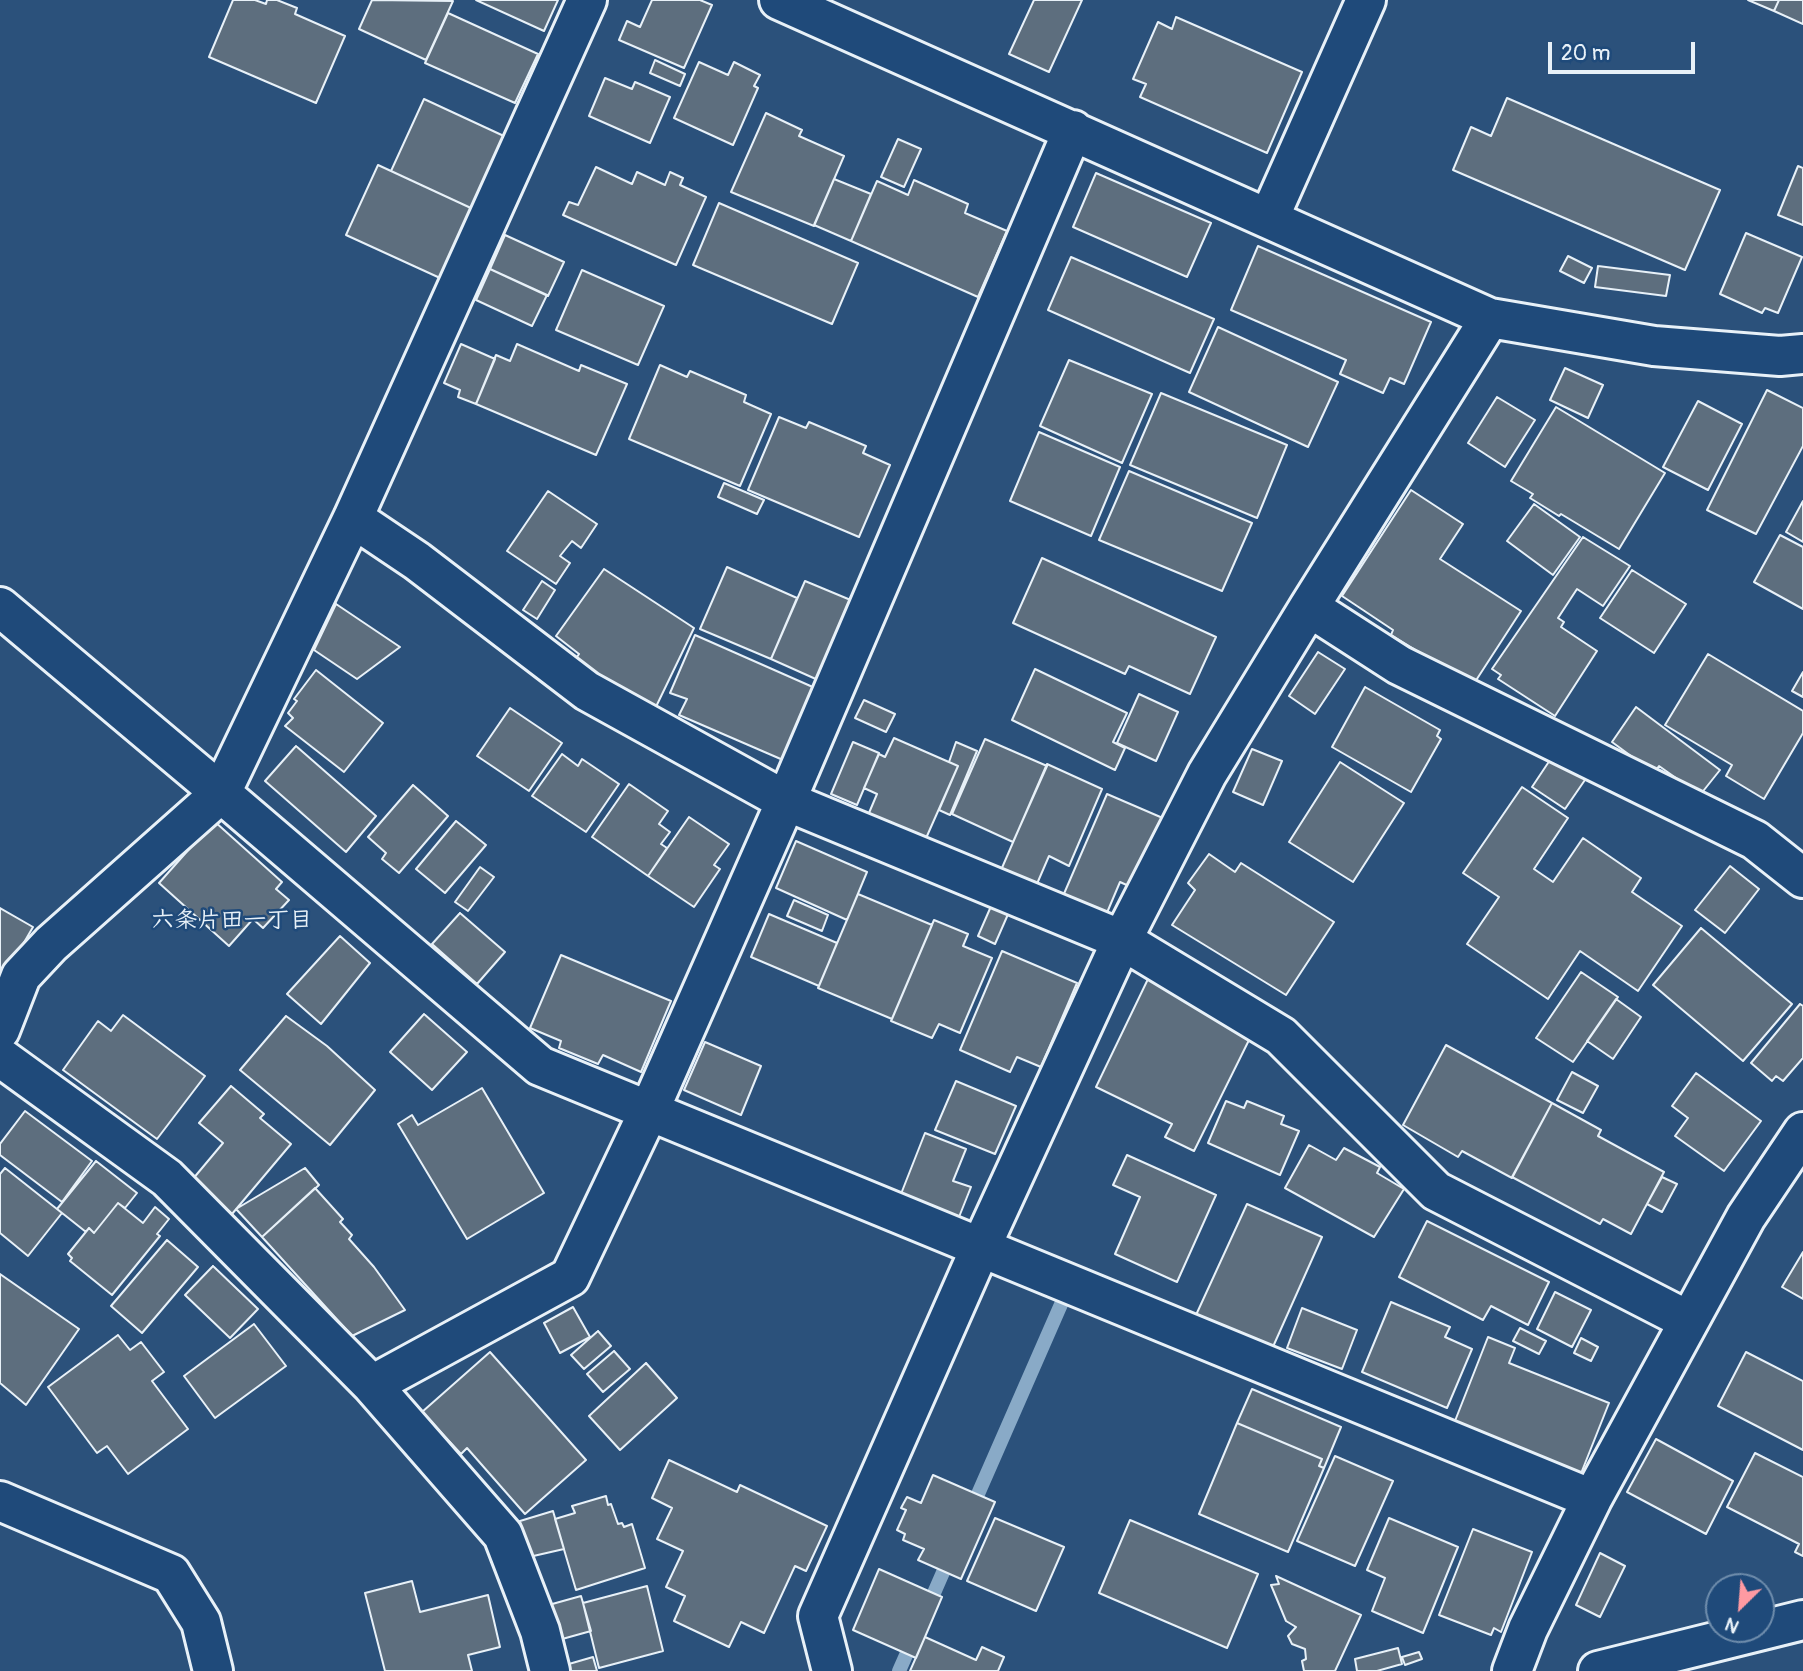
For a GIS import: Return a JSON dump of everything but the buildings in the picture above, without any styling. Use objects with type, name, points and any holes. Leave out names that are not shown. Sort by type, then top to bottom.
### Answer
[{"type":"street","points":[[0,1030],[21,976],[51,944],[221,793],[353,518],[587,0]]},
{"type":"street","points":[[779,0],[1490,318],[1654,346],[1780,356],[1803,354]]},
{"type":"street","points":[[1269,218],[1366,0]]},
{"type":"street","points":[[372,1385],[570,1278],[649,1111],[786,801],[1073,130]]},
{"type":"street","points":[[832,1671],[818,1616],[980,1249],[1122,940],[1208,774],[1490,318]]},
{"type":"street","points":[[353,518],[417,561],[587,691],[786,801],[1122,940],[1281,1036],[1436,1191],[1689,1321]]},
{"type":"street","points":[[0,607],[540,1066],[1592,1499]]},
{"type":"street","points":[[1309,607],[1399,665],[1755,840],[1803,878]]},
{"type":"street","points":[[0,1057],[167,1178],[372,1385],[503,1535],[540,1631],[550,1671]]},
{"type":"street","points":[[1512,1671],[1528,1629],[1592,1499],[1746,1217],[1803,1132]]},
{"type":"street","points":[[0,1501],[171,1574],[201,1622],[213,1671]]},
{"type":"street","points":[[1598,1671],[1803,1620]]},
{"type":"waterway","points":[[971,1510],[1066,1293]]},
{"type":"waterway","points":[[927,1609],[951,1554]]},
{"type":"waterway","points":[[899,1671],[914,1637]]},
{"type":"district","name":"六条片田一丁目","points":[[232,921]]}]
